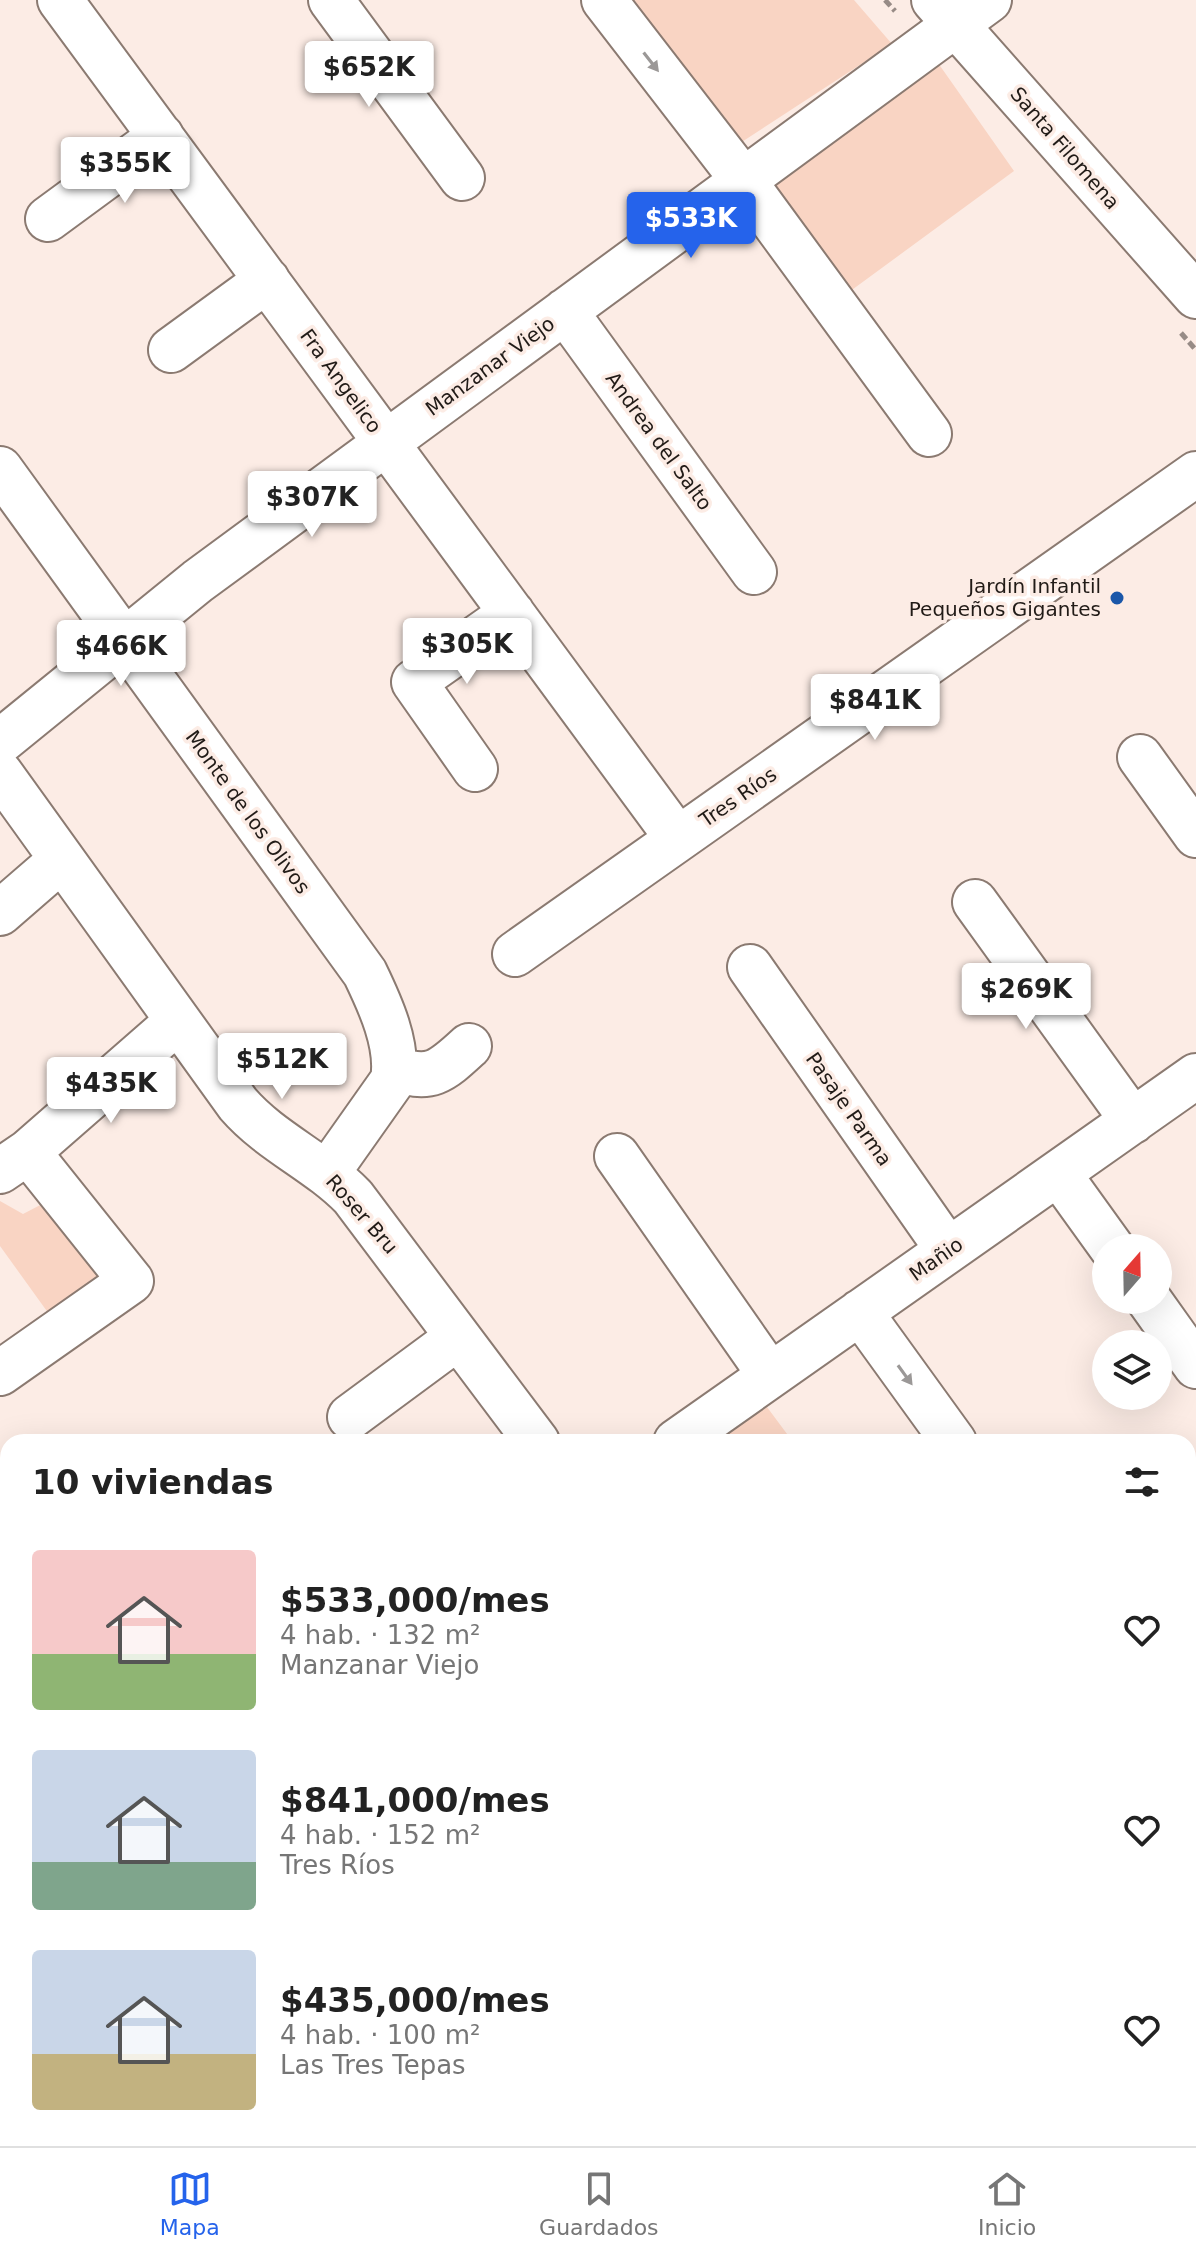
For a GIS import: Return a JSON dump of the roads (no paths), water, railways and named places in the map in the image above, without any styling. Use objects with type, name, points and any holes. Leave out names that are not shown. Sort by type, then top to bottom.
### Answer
[{"type":"street","name":"Fra Angelico","points":[[60,0],[678,839]]},
{"type":"street","points":[[331,0],[462,178]]},
{"type":"street","points":[[604,0],[743,180],[929,434]]},
{"type":"street","name":"Manzanar Viejo","points":[[0,742],[124,641],[386,442],[743,180],[960,8]]},
{"type":"street","name":"Santa Filomena","points":[[960,8],[1196,296]]},
{"type":"street","points":[[48,219],[161,136]]},
{"type":"street","points":[[171,350],[267,280]]},
{"type":"street","name":"Andrea del Salto","points":[[565,311],[754,572]]},
{"type":"street","name":"Monte de los Olivos","points":[[0,469],[365,973],[385,1022],[395,1068]]},
{"type":"street","name":"Tres Ríos","points":[[515,954],[1196,474]]},
{"type":"street","points":[[475,769],[414,682],[512,613]]},
{"type":"street","points":[[1140,757],[1196,835]]},
{"type":"street","name":"Roser Bru","points":[[0,773],[253,1121],[328,1172],[371,1218],[531,1434]]},
{"type":"street","points":[[0,913],[61,860]]},
{"type":"street","points":[[975,902],[1133,1121]]},
{"type":"street","name":"Pasaje Parma","points":[[750,967],[948,1250]]},
{"type":"street","points":[[0,1373],[131,1281],[14,1161],[178,1021]]},
{"type":"street","points":[[328,1172],[385,1095],[395,1068],[413,1076],[433,1074],[469,1046]]},
{"type":"street","name":"Mañio","points":[[687,1434],[1196,1076]]},
{"type":"street","points":[[617,1156],[770,1375]]},
{"type":"street","points":[[1058,1173],[1102,1234]]},
{"type":"street","points":[[860,1312],[948,1434]]},
{"type":"street","points":[[1159,1314],[1196,1366]]},
{"type":"street","points":[[350,1417],[457,1338]]},
{"type":"place","name":"Jardín Infantil Pequeños Gigantes","points":[[1117,598]]}]
